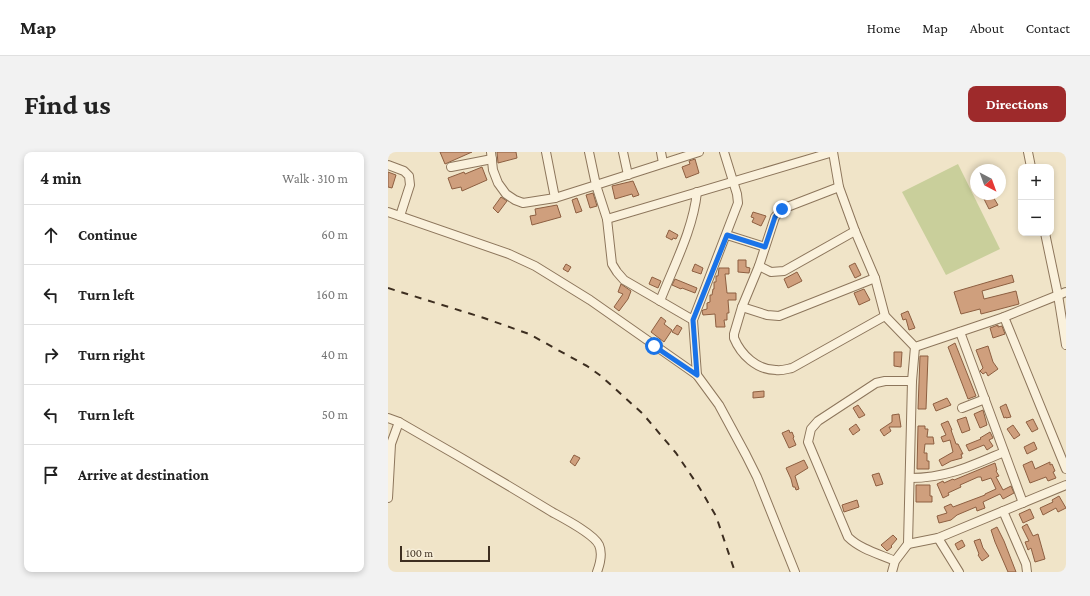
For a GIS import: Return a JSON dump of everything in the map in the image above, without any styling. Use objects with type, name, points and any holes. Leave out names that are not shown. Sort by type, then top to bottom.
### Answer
[{"type":"street","points":[[546,152],[555,198]]},
{"type":"street","points":[[589,152],[596,185],[607,219],[612,264],[624,280],[693,320]]},
{"type":"street","points":[[623,152],[628,175]]},
{"type":"street","points":[[661,152],[663,163]]},
{"type":"street","points":[[451,167],[491,156],[493,170],[498,183],[506,194],[523,203],[555,198],[697,152]]},
{"type":"street","points":[[697,375],[693,320],[727,235],[738,203],[724,152]]},
{"type":"street","points":[[607,219],[833,152],[839,187],[855,231],[875,278],[885,316],[915,347],[912,381],[908,544],[894,561],[892,572]]},
{"type":"street","points":[[1028,152],[1030,164]]},
{"type":"street","points":[[388,165],[404,171],[409,176],[410,185],[400,216]]},
{"type":"street","points":[[839,187],[782,209],[775,217],[759,266],[742,307],[734,334],[736,343],[744,356],[769,370],[792,368],[885,316]]},
{"type":"street","points":[[660,301],[690,227],[696,207],[698,192]]},
{"type":"street","points":[[388,212],[509,254],[535,266],[590,300],[697,375],[719,405],[757,477],[794,572]]},
{"type":"street","points":[[759,266],[771,272],[784,271],[855,231]]},
{"type":"street","points":[[727,235],[765,247]]},
{"type":"street","points":[[1046,236],[1058,295],[1066,346]]},
{"type":"street","points":[[742,307],[767,315],[779,316],[875,278]]},
{"type":"street","points":[[915,347],[1004,317],[1066,292]]},
{"type":"street","points":[[1004,317],[1066,470]]},
{"type":"street","points":[[960,332],[1023,503]]},
{"type":"street","points":[[894,561],[864,548],[848,537],[808,442],[811,429],[818,421],[876,383],[885,381],[912,381]]},
{"type":"street","points":[[962,408],[985,399]]},
{"type":"street","points":[[388,418],[399,422],[483,469],[584,532],[599,545],[600,561],[597,572]]},
{"type":"street","points":[[388,498],[391,444],[399,422]]},
{"type":"street","points":[[910,478],[928,478],[945,474],[962,469],[1004,452]]},
{"type":"street","points":[[908,544],[938,538],[1066,485]]},
{"type":"street","points":[[1003,511],[1026,564],[1027,572]]},
{"type":"street","points":[[938,538],[959,572]]},
{"type":"green space","points":[[958,164],[970,188],[970,200],[976,200],[1000,249],[946,275],[902,192]]},
{"type":"building","points":[[440,152],[472,152],[445,164]]},
{"type":"building","points":[[497,152],[516,152],[517,158],[498,163]]},
{"type":"building","points":[[695,159],[699,173],[686,178],[682,167],[690,164],[689,161]]},
{"type":"building","points":[[482,167],[487,180],[462,191],[461,187],[452,189],[448,178],[464,172],[465,174]]},
{"type":"building","points":[[388,172],[396,175],[392,188],[388,187]]},
{"type":"building","points":[[633,181],[639,195],[633,197],[632,194],[615,199],[612,186]]},
{"type":"building","points":[[593,193],[597,206],[590,208],[586,195]]},
{"type":"building","points":[[501,197],[507,201],[498,213],[493,208]]},
{"type":"building","points":[[577,198],[582,211],[576,213],[572,200]]},
{"type":"building","points":[[984,200],[995,200],[998,205],[989,209]]},
{"type":"building","points":[[557,205],[561,217],[532,225],[530,216],[536,215],[535,209]]},
{"type":"building","points":[[753,212],[766,216],[761,226],[752,222],[754,218],[751,217]]},
{"type":"building","points":[[669,230],[678,235],[676,239],[673,238],[672,240],[666,237]]},
{"type":"building","points":[[738,260],[746,260],[746,267],[750,268],[749,273],[738,272]]},
{"type":"building","points":[[855,263],[861,275],[855,278],[849,266]]},
{"type":"building","points":[[566,264],[571,267],[568,272],[563,269]]},
{"type":"building","points":[[695,264],[703,268],[701,274],[692,271]]},
{"type":"building","points":[[719,268],[729,268],[729,274],[725,274],[727,293],[736,293],[736,300],[728,300],[729,313],[727,313],[727,320],[724,320],[725,327],[716,327],[715,314],[703,315],[702,311],[707,309],[707,303],[710,302],[710,295],[712,295],[714,289],[714,282],[716,282],[716,276],[718,276]]},
{"type":"building","points":[[797,272],[802,281],[788,288],[784,279]]},
{"type":"building","points":[[1012,275],[1014,282],[982,291],[984,299],[1016,291],[1019,304],[981,314],[980,309],[961,314],[954,292]]},
{"type":"building","points":[[652,277],[661,281],[658,288],[649,284]]},
{"type":"building","points":[[675,279],[697,288],[695,293],[672,285]]},
{"type":"building","points":[[621,284],[631,291],[628,299],[619,311],[614,307],[623,294],[618,292]]},
{"type":"building","points":[[864,289],[870,300],[859,305],[854,293]]},
{"type":"building","points":[[908,311],[915,328],[909,330],[906,319],[903,320],[901,314]]},
{"type":"building","points":[[661,317],[666,321],[664,324],[672,330],[664,342],[651,332]]},
{"type":"building","points":[[677,325],[682,328],[678,335],[672,332]]},
{"type":"building","points":[[998,325],[998,327],[1002,326],[1005,334],[993,338],[990,328]]},
{"type":"building","points":[[955,343],[976,396],[968,399],[948,347]]},
{"type":"building","points":[[988,346],[993,362],[998,369],[988,376],[986,372],[983,374],[980,371],[983,368],[976,350]]},
{"type":"building","points":[[894,352],[902,352],[901,367],[894,366]]},
{"type":"building","points":[[920,356],[928,356],[926,409],[918,409]]},
{"type":"building","points":[[764,391],[764,397],[753,398],[753,392]]},
{"type":"building","points":[[947,398],[951,405],[936,411],[933,404]]},
{"type":"building","points":[[1006,404],[1011,417],[1004,418],[1000,407]]},
{"type":"building","points":[[858,405],[865,415],[859,418],[853,408]]},
{"type":"building","points":[[983,410],[987,425],[980,428],[974,414]]},
{"type":"building","points":[[899,414],[901,427],[889,427],[891,431],[884,436],[880,430],[892,422],[892,415]]},
{"type":"building","points":[[966,417],[970,430],[962,433],[957,420]]},
{"type":"building","points":[[1033,419],[1038,429],[1032,432],[1026,422]]},
{"type":"building","points":[[948,421],[956,444],[958,444],[963,454],[961,454],[962,458],[951,461],[942,466],[939,460],[953,452],[950,440],[943,442],[941,437],[946,435],[941,424]]},
{"type":"building","points":[[856,424],[860,430],[853,435],[849,429]]},
{"type":"building","points":[[1013,425],[1020,435],[1014,439],[1007,429]]},
{"type":"building","points":[[918,426],[925,426],[925,429],[928,429],[927,437],[933,437],[934,444],[925,444],[924,453],[927,453],[929,469],[917,469]]},
{"type":"building","points":[[789,430],[790,433],[792,432],[796,445],[789,448],[782,433]]},
{"type":"building","points":[[990,432],[993,438],[989,440],[993,446],[987,450],[984,445],[969,451],[966,445],[981,439],[980,438]]},
{"type":"building","points":[[1034,442],[1037,449],[1027,454],[1024,447]]},
{"type":"building","points":[[574,455],[580,458],[575,466],[570,462]]},
{"type":"building","points":[[804,460],[808,468],[795,476],[799,489],[796,490],[795,487],[793,487],[786,468]]},
{"type":"building","points":[[1032,461],[1035,469],[1050,462],[1050,465],[1052,464],[1055,471],[1053,472],[1056,478],[1048,481],[1046,477],[1030,483],[1023,465]]},
{"type":"building","points":[[995,463],[996,471],[999,476],[996,477],[1003,490],[1011,486],[1014,493],[1003,499],[1000,494],[983,502],[985,508],[977,511],[976,507],[957,515],[951,520],[939,523],[937,516],[947,513],[944,507],[951,504],[953,507],[985,495],[996,489],[991,478],[982,481],[981,477],[978,477],[960,485],[961,487],[948,493],[949,495],[943,498],[937,484],[943,481],[944,483],[953,479],[954,480]]},
{"type":"building","points":[[879,473],[883,484],[876,486],[872,475]]},
{"type":"building","points":[[916,485],[930,485],[930,496],[932,496],[932,502],[916,502]]},
{"type":"building","points":[[1059,496],[1066,508],[1058,512],[1056,508],[1043,515],[1040,508],[1053,502],[1052,500]]},
{"type":"building","points":[[857,500],[859,507],[844,512],[842,505]]},
{"type":"building","points":[[1030,509],[1034,518],[1023,523],[1019,514]]},
{"type":"building","points":[[1027,524],[1033,536],[1038,534],[1045,559],[1035,562],[1031,548],[1028,550],[1025,542],[1029,541],[1022,527]]},
{"type":"building","points":[[997,527],[1016,572],[1008,572],[995,542],[991,530]]},
{"type":"building","points":[[893,535],[897,539],[891,546],[892,547],[887,551],[881,545]]},
{"type":"building","points":[[980,539],[983,548],[989,556],[982,561],[978,555],[979,554],[974,541]]},
{"type":"building","points":[[962,540],[965,546],[958,550],[955,544]]},
{"type":"railway","points":[[388,288],[484,318],[529,334],[587,366],[601,376],[643,414],[676,453],[716,516],[735,572]]},
{"type":"route","points":[[654,346],[697,375],[693,320],[727,235],[765,247],[775,217],[782,209]]}]
